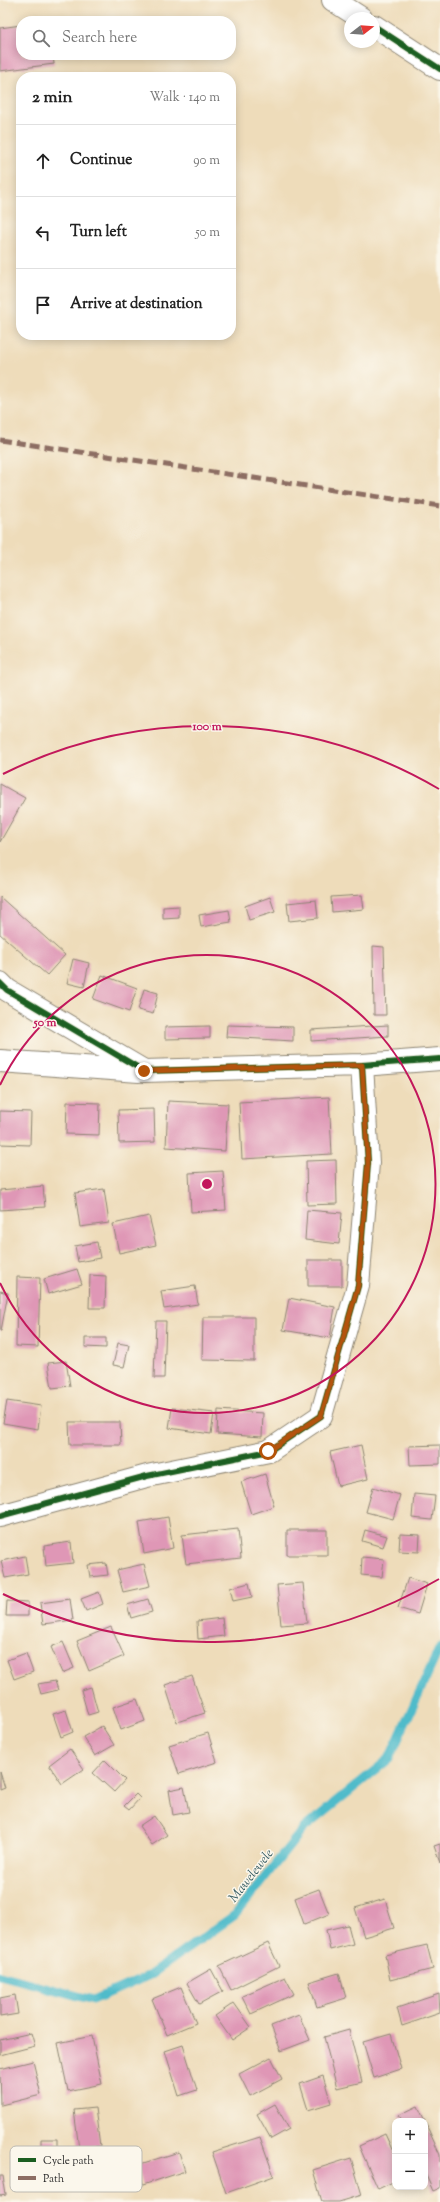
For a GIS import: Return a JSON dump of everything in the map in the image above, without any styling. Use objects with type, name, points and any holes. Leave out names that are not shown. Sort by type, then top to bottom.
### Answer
[{"type":"street","points":[[334,0],[352,12]]},
{"type":"street","points":[[380,30],[440,69]]},
{"type":"street","points":[[0,982],[7,990],[144,1071]]},
{"type":"street","points":[[0,1061],[144,1071],[362,1065],[440,1059]]},
{"type":"street","points":[[0,1516],[147,1476],[268,1451],[321,1416],[358,1286],[368,1163],[362,1065]]},
{"type":"building","points":[[16,26],[16,60],[54,60],[54,64],[0,71],[0,28]]},
{"type":"building","points":[[0,784],[25,798],[0,842]]},
{"type":"building","points":[[362,895],[364,909],[332,912],[331,897]]},
{"type":"building","points":[[0,897],[65,955],[47,975],[0,934]]},
{"type":"building","points":[[270,897],[275,912],[249,920],[245,906]]},
{"type":"building","points":[[316,900],[318,918],[289,921],[287,903]]},
{"type":"building","points":[[179,906],[179,918],[163,919],[163,907]]},
{"type":"building","points":[[229,910],[231,922],[201,927],[199,915]]},
{"type":"building","points":[[373,946],[384,947],[386,1015],[374,1015]]},
{"type":"building","points":[[73,959],[89,963],[84,987],[67,983]]},
{"type":"building","points":[[102,975],[137,988],[129,1012],[93,999]]},
{"type":"building","points":[[144,989],[158,993],[153,1014],[138,1010]]},
{"type":"building","points":[[227,1025],[293,1027],[293,1041],[226,1037]]},
{"type":"building","points":[[388,1025],[388,1036],[311,1041],[311,1030]]},
{"type":"building","points":[[210,1026],[210,1038],[165,1039],[165,1027]]},
{"type":"building","points":[[329,1097],[332,1154],[242,1159],[239,1102]]},
{"type":"building","points":[[168,1101],[228,1104],[225,1151],[166,1147]]},
{"type":"building","points":[[67,1102],[100,1103],[99,1135],[66,1134]]},
{"type":"building","points":[[154,1109],[155,1142],[119,1143],[118,1110]]},
{"type":"building","points":[[0,1111],[31,1112],[30,1145],[0,1144]]},
{"type":"building","points":[[336,1160],[337,1204],[307,1205],[306,1161]]},
{"type":"building","points":[[223,1171],[226,1210],[191,1212],[189,1173]]},
{"type":"building","points":[[43,1186],[45,1207],[0,1210],[0,1190]]},
{"type":"building","points":[[104,1189],[109,1223],[80,1227],[75,1193]]},
{"type":"building","points":[[307,1210],[342,1213],[339,1244],[305,1240]]},
{"type":"building","points":[[149,1216],[156,1245],[119,1253],[113,1224]]},
{"type":"building","points":[[97,1242],[100,1258],[78,1262],[75,1246]]},
{"type":"building","points":[[308,1260],[342,1260],[342,1286],[308,1286]]},
{"type":"building","points":[[77,1269],[82,1284],[48,1294],[44,1279]]},
{"type":"building","points":[[90,1275],[106,1276],[105,1308],[89,1308]]},
{"type":"building","points":[[17,1277],[40,1278],[38,1347],[16,1346]]},
{"type":"building","points":[[195,1286],[198,1304],[164,1309],[161,1291]]},
{"type":"building","points":[[0,1291],[8,1293],[1,1331],[0,1331]]},
{"type":"building","points":[[289,1298],[335,1307],[330,1338],[283,1330]]},
{"type":"building","points":[[203,1317],[254,1317],[254,1361],[202,1360]]},
{"type":"building","points":[[156,1321],[166,1321],[164,1378],[154,1378]]},
{"type":"building","points":[[85,1338],[106,1338],[106,1348],[85,1347]]},
{"type":"building","points":[[118,1343],[129,1345],[124,1367],[113,1365]]},
{"type":"building","points":[[66,1361],[70,1386],[52,1388],[48,1363]]},
{"type":"building","points":[[7,1401],[41,1406],[38,1429],[3,1423]]},
{"type":"building","points":[[172,1408],[214,1413],[211,1434],[169,1428]]},
{"type":"building","points":[[218,1410],[263,1413],[262,1437],[217,1434]]},
{"type":"building","points":[[69,1422],[120,1422],[121,1445],[70,1445]]},
{"type":"building","points":[[361,1445],[368,1479],[338,1486],[330,1452]]},
{"type":"building","points":[[440,1445],[440,1464],[410,1465],[409,1446]]},
{"type":"building","points":[[265,1474],[274,1506],[251,1514],[241,1482]]},
{"type":"building","points":[[373,1487],[400,1495],[393,1519],[366,1512]]},
{"type":"building","points":[[414,1494],[435,1496],[432,1520],[412,1518]]},
{"type":"building","points":[[168,1517],[173,1548],[144,1554],[139,1522]]},
{"type":"building","points":[[238,1529],[241,1558],[186,1564],[182,1535]]},
{"type":"building","points":[[287,1530],[327,1530],[327,1555],[287,1555]]},
{"type":"building","points":[[365,1530],[387,1536],[383,1547],[362,1541]]},
{"type":"building","points":[[400,1534],[420,1535],[419,1552],[399,1551]]},
{"type":"building","points":[[71,1542],[73,1563],[46,1566],[44,1546]]},
{"type":"building","points":[[25,1556],[28,1574],[5,1578],[1,1561]]},
{"type":"building","points":[[362,1557],[384,1559],[382,1577],[361,1575]]},
{"type":"building","points":[[106,1563],[108,1575],[90,1577],[88,1565]]},
{"type":"building","points":[[144,1564],[150,1586],[123,1592],[117,1570]]},
{"type":"building","points":[[408,1578],[427,1584],[418,1614],[398,1608]]},
{"type":"building","points":[[249,1583],[252,1597],[233,1601],[230,1588]]},
{"type":"building","points":[[303,1583],[307,1623],[281,1625],[277,1585]]},
{"type":"building","points":[[99,1592],[103,1604],[86,1611],[81,1599]]},
{"type":"building","points":[[70,1599],[73,1620],[43,1624],[40,1603]]},
{"type":"building","points":[[148,1599],[152,1612],[131,1618],[127,1605]]},
{"type":"building","points":[[7,1601],[28,1602],[28,1616],[6,1616]]},
{"type":"building","points":[[222,1618],[224,1636],[198,1639],[197,1621]]},
{"type":"building","points":[[111,1627],[124,1656],[89,1671],[77,1641]]},
{"type":"building","points":[[63,1642],[74,1668],[62,1673],[51,1647]]},
{"type":"building","points":[[26,1653],[33,1672],[14,1679],[7,1660]]},
{"type":"building","points":[[192,1676],[205,1713],[177,1722],[165,1685]]},
{"type":"building","points":[[55,1681],[58,1690],[41,1694],[38,1684]]},
{"type":"building","points":[[91,1687],[98,1712],[88,1715],[81,1690]]},
{"type":"building","points":[[137,1699],[145,1721],[121,1730],[113,1707]]},
{"type":"building","points":[[66,1710],[73,1732],[61,1737],[53,1714]]},
{"type":"building","points":[[102,1726],[114,1745],[95,1756],[83,1737]]},
{"type":"building","points":[[208,1733],[217,1762],[179,1774],[169,1745]]},
{"type":"building","points":[[70,1749],[84,1769],[62,1784],[49,1765]]},
{"type":"building","points":[[105,1760],[125,1780],[114,1792],[93,1773]]},
{"type":"building","points":[[0,1772],[5,1788],[0,1790]]},
{"type":"building","points":[[184,1787],[189,1812],[173,1815],[169,1790]]},
{"type":"building","points":[[136,1794],[140,1798],[129,1810],[124,1806]]},
{"type":"building","points":[[154,1816],[167,1835],[152,1845],[139,1826]]},
{"type":"building","points":[[440,1844],[440,1863],[434,1846]]},
{"type":"building","points":[[319,1889],[329,1914],[304,1924],[295,1898]]},
{"type":"building","points":[[385,1899],[394,1928],[364,1937],[355,1908]]},
{"type":"building","points":[[348,1925],[353,1944],[330,1950],[326,1930]]},
{"type":"building","points":[[268,1943],[279,1966],[231,1990],[219,1966]]},
{"type":"building","points":[[427,1945],[433,1969],[390,1980],[385,1955]]},
{"type":"building","points":[[211,1969],[223,1991],[199,2004],[187,1983]]},
{"type":"building","points":[[339,1973],[346,1998],[317,2007],[309,1982]]},
{"type":"building","points":[[285,1977],[294,1994],[251,2014],[242,1996]]},
{"type":"building","points":[[181,1987],[196,2023],[167,2035],[152,1999]]},
{"type":"building","points":[[439,1994],[440,2013],[402,2026],[397,2008]]},
{"type":"building","points":[[15,1995],[18,2014],[0,2017],[0,1998]]},
{"type":"building","points":[[234,2003],[251,2027],[232,2040],[215,2016]]},
{"type":"building","points":[[299,2015],[310,2040],[281,2051],[271,2026]]},
{"type":"building","points":[[349,2030],[362,2082],[337,2088],[324,2037]]},
{"type":"building","points":[[31,2033],[35,2046],[0,2055],[0,2040]]},
{"type":"building","points":[[391,2034],[401,2069],[374,2078],[363,2042]]},
{"type":"building","points":[[92,2036],[102,2084],[68,2091],[58,2043]]},
{"type":"building","points":[[183,2045],[197,2090],[179,2096],[165,2051]]},
{"type":"building","points":[[271,2057],[282,2079],[250,2096],[239,2074]]},
{"type":"building","points":[[33,2061],[41,2095],[1,2105],[0,2069]]},
{"type":"building","points":[[323,2076],[331,2103],[308,2110],[300,2084]]},
{"type":"building","points":[[275,2104],[289,2129],[271,2139],[257,2114]]},
{"type":"building","points":[[418,2106],[424,2118],[400,2118],[399,2115]]},
{"type":"building","points":[[95,2108],[100,2146],[79,2146],[74,2110]]},
{"type":"building","points":[[428,2129],[440,2155],[440,2188],[433,2191],[428,2180]]},
{"type":"building","points":[[385,2134],[392,2149],[392,2182],[378,2189],[359,2146]]},
{"type":"building","points":[[260,2137],[274,2176],[226,2193],[212,2152]]},
{"type":"building","points":[[41,2139],[57,2139],[57,2146],[41,2146]]},
{"type":"building","points":[[179,2152],[185,2171],[143,2185],[142,2163]]},
{"type":"building","points":[[351,2158],[362,2195],[339,2202],[322,2202],[313,2170]]},
{"type":"building","points":[[0,2176],[3,2176],[6,2195],[0,2196]]},
{"type":"waterway","name":"Mawelewele","points":[[0,1975],[93,2000],[150,1975],[235,1915],[303,1829],[389,1759],[440,1647]]},
{"type":"marked path","points":[[0,440],[440,506]]},
{"type":"cycle path","points":[[380,30],[440,69]]},
{"type":"cycle path","points":[[0,983],[7,990],[144,1071],[362,1065],[440,1059]]},
{"type":"cycle path","points":[[0,1516],[147,1476],[269,1451],[321,1416],[358,1286],[368,1163],[362,1065]]},
{"type":"route","points":[[144,1071],[362,1065],[368,1163],[358,1286],[321,1416],[268,1451]]}]
